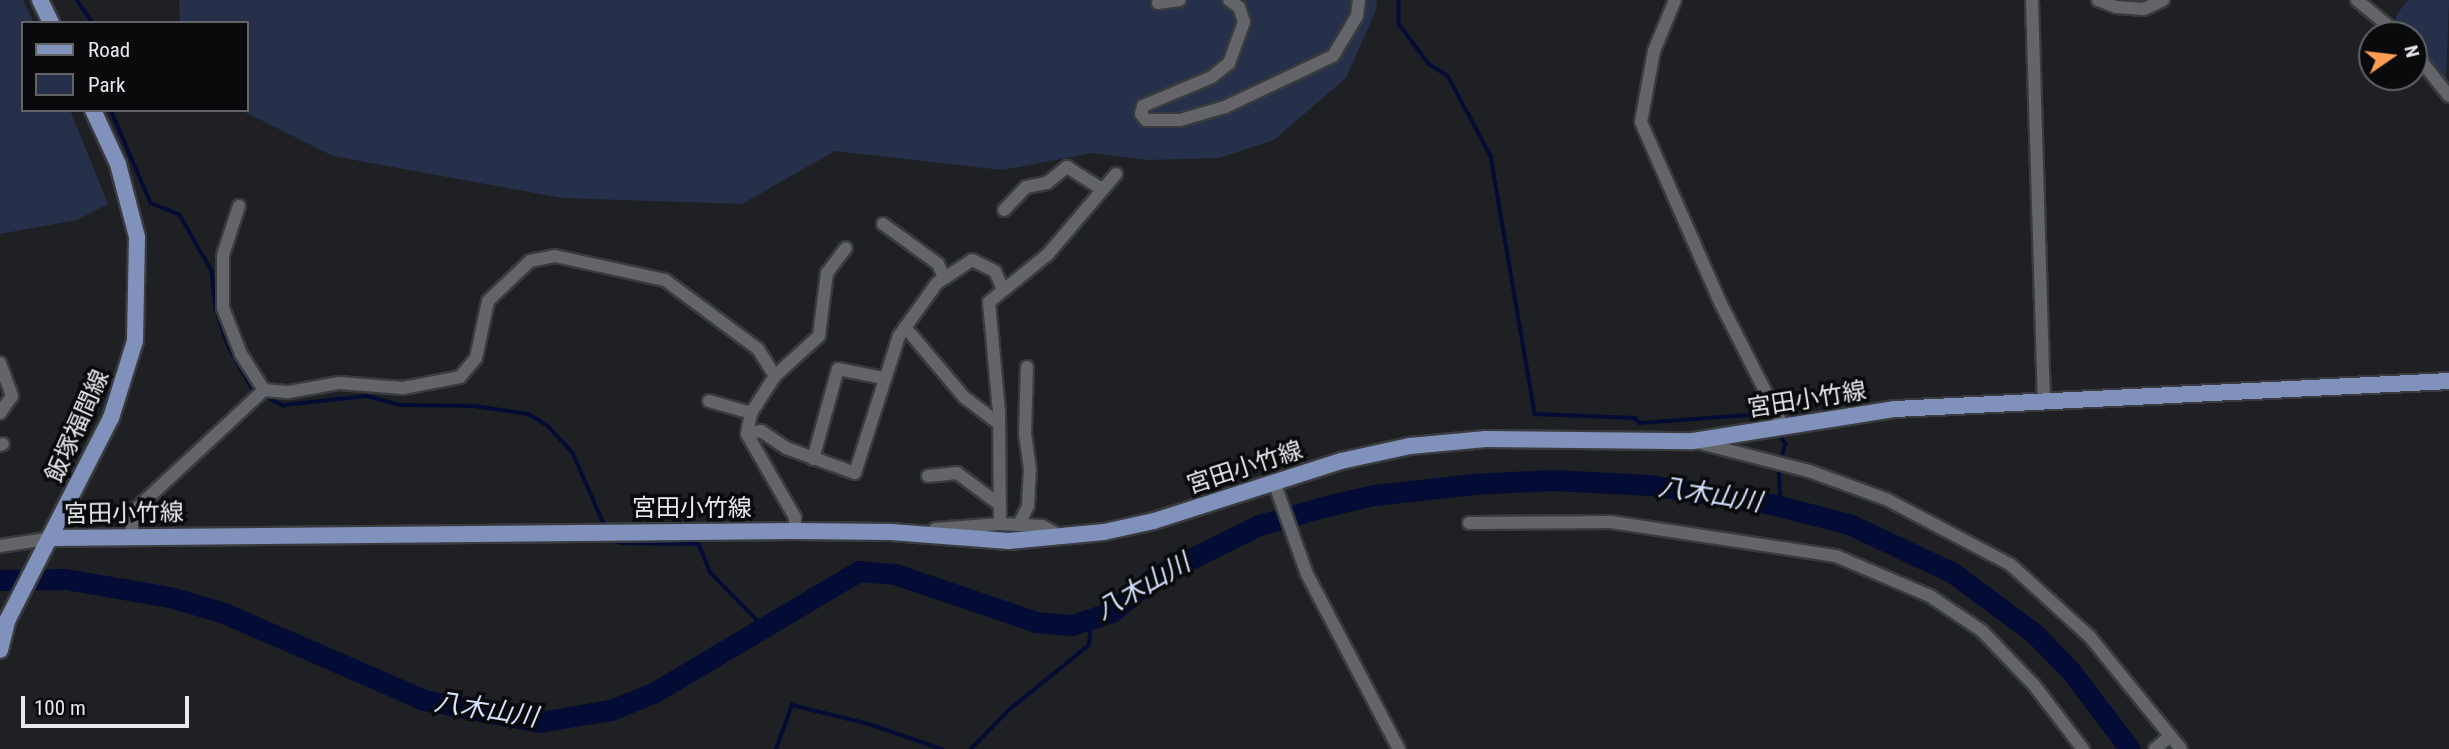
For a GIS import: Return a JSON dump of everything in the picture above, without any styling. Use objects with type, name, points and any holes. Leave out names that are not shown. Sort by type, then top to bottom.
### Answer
[{"type":"main road","points":[[40,0],[50,21]]},
{"type":"main road","name":"飯塚福間線","points":[[8,615],[52,538],[116,406],[139,310],[137,237],[118,164],[94,112]]},
{"type":"main road","name":"宮田小竹線","points":[[52,538],[795,531],[1009,541],[1062,537],[1154,521],[1274,482],[1410,446],[1486,439],[1693,441],[1895,409],[2449,381]]},
{"type":"main road","points":[[0,650],[8,615]]},
{"type":"street","points":[[1158,3],[1180,0]]},
{"type":"street","points":[[1229,0],[1239,6],[1244,22],[1229,62],[1212,77],[1143,106],[1141,114],[1146,120],[1180,120],[1225,107],[1333,56],[1357,16],[1359,0]]},
{"type":"street","points":[[1675,0],[1654,51],[1641,122],[1721,304],[1784,428]]},
{"type":"street","points":[[2032,0],[2044,402]]},
{"type":"street","points":[[2098,0],[2116,7],[2144,9],[2163,0]]},
{"type":"street","points":[[2357,0],[2382,21]]},
{"type":"street","points":[[2428,70],[2449,96]]},
{"type":"street","points":[[1004,210],[1026,187],[1047,183],[1067,167],[1102,189]]},
{"type":"street","points":[[1000,524],[998,423],[989,302],[1048,254],[1116,174]]},
{"type":"street","points":[[239,206],[223,256],[223,308],[241,354],[264,390]]},
{"type":"street","points":[[883,224],[939,264],[943,275]]},
{"type":"street","points":[[795,531],[795,517],[747,434],[751,413],[775,376],[819,336],[825,279],[846,248]]},
{"type":"street","points":[[130,536],[136,509],[264,390],[289,392],[340,383],[403,388],[460,377],[476,358],[488,301],[530,261],[555,256],[665,280],[758,349],[775,376]]},
{"type":"street","points":[[747,434],[761,431],[813,459],[855,473],[884,377],[905,327],[943,275],[972,260],[995,271],[1003,290]]},
{"type":"street","points":[[905,327],[964,397],[998,423]]},
{"type":"street","points":[[0,363],[12,397],[0,413]]},
{"type":"street","points":[[1019,525],[1028,494],[1027,367]]},
{"type":"street","points":[[813,459],[838,369],[884,377]]},
{"type":"street","points":[[709,401],[751,413]]},
{"type":"street","points":[[1693,441],[1809,471],[1886,499],[2011,565],[2055,601],[2090,637],[2180,749]]},
{"type":"street","points":[[928,476],[957,473],[1000,505]]},
{"type":"street","points":[[1274,482],[1307,574],[1399,749]]},
{"type":"street","points":[[1469,523],[1611,522],[1836,556],[1930,596],[1982,632],[2034,685],[2083,749]]},
{"type":"street","points":[[914,535],[1000,524],[1042,526],[1062,537]]},
{"type":"street","points":[[0,546],[52,538]]},
{"type":"street","points":[[2155,749],[2169,737]]},
{"type":"green space","points":[[0,0],[23,0],[33,21],[21,21],[21,112],[71,112],[108,204],[77,220],[0,234]]},
{"type":"green space","points":[[179,0],[1376,0],[1377,8],[1346,78],[1274,140],[1219,158],[1147,160],[1093,153],[1002,170],[835,151],[742,204],[562,198],[333,156],[245,112],[248,112],[248,21],[180,21]]},
{"type":"green space","points":[[2408,0],[2449,0],[2446,78],[2428,70],[2428,21],[2395,21],[2397,14]]},
{"type":"waterway","points":[[77,0],[92,21]]},
{"type":"waterway","points":[[1399,0],[1399,24],[1429,64],[1448,76],[1491,156],[1535,414],[1635,418],[1640,423],[1762,414],[1771,423]]},
{"type":"waterway","points":[[112,112],[151,203],[180,215],[212,271],[216,309],[229,347],[253,390],[283,405],[367,396],[400,405],[474,406],[529,414],[548,426],[573,453],[606,528]]},
{"type":"waterway","points":[[1777,432],[1786,444],[1781,459]]},
{"type":"waterway","points":[[1779,467],[1781,507]]},
{"type":"waterway","name":"八木山川","points":[[0,580],[65,579],[170,597],[224,613],[424,700],[539,722],[611,710],[655,692],[859,571],[895,574],[1036,622],[1072,625],[1112,612],[1154,577],[1259,525],[1327,506],[1374,495],[1473,484],[1553,480],[1650,485],[1771,504],[1849,524],[1953,573],[2035,634],[2070,670],[2130,749]]},
{"type":"waterway","points":[[611,539],[621,543],[699,544],[711,573],[763,626]]},
{"type":"waterway","points":[[971,749],[1009,710],[1089,645],[1091,620]]},
{"type":"waterway","points":[[776,749],[792,705],[869,724],[942,749]]}]
